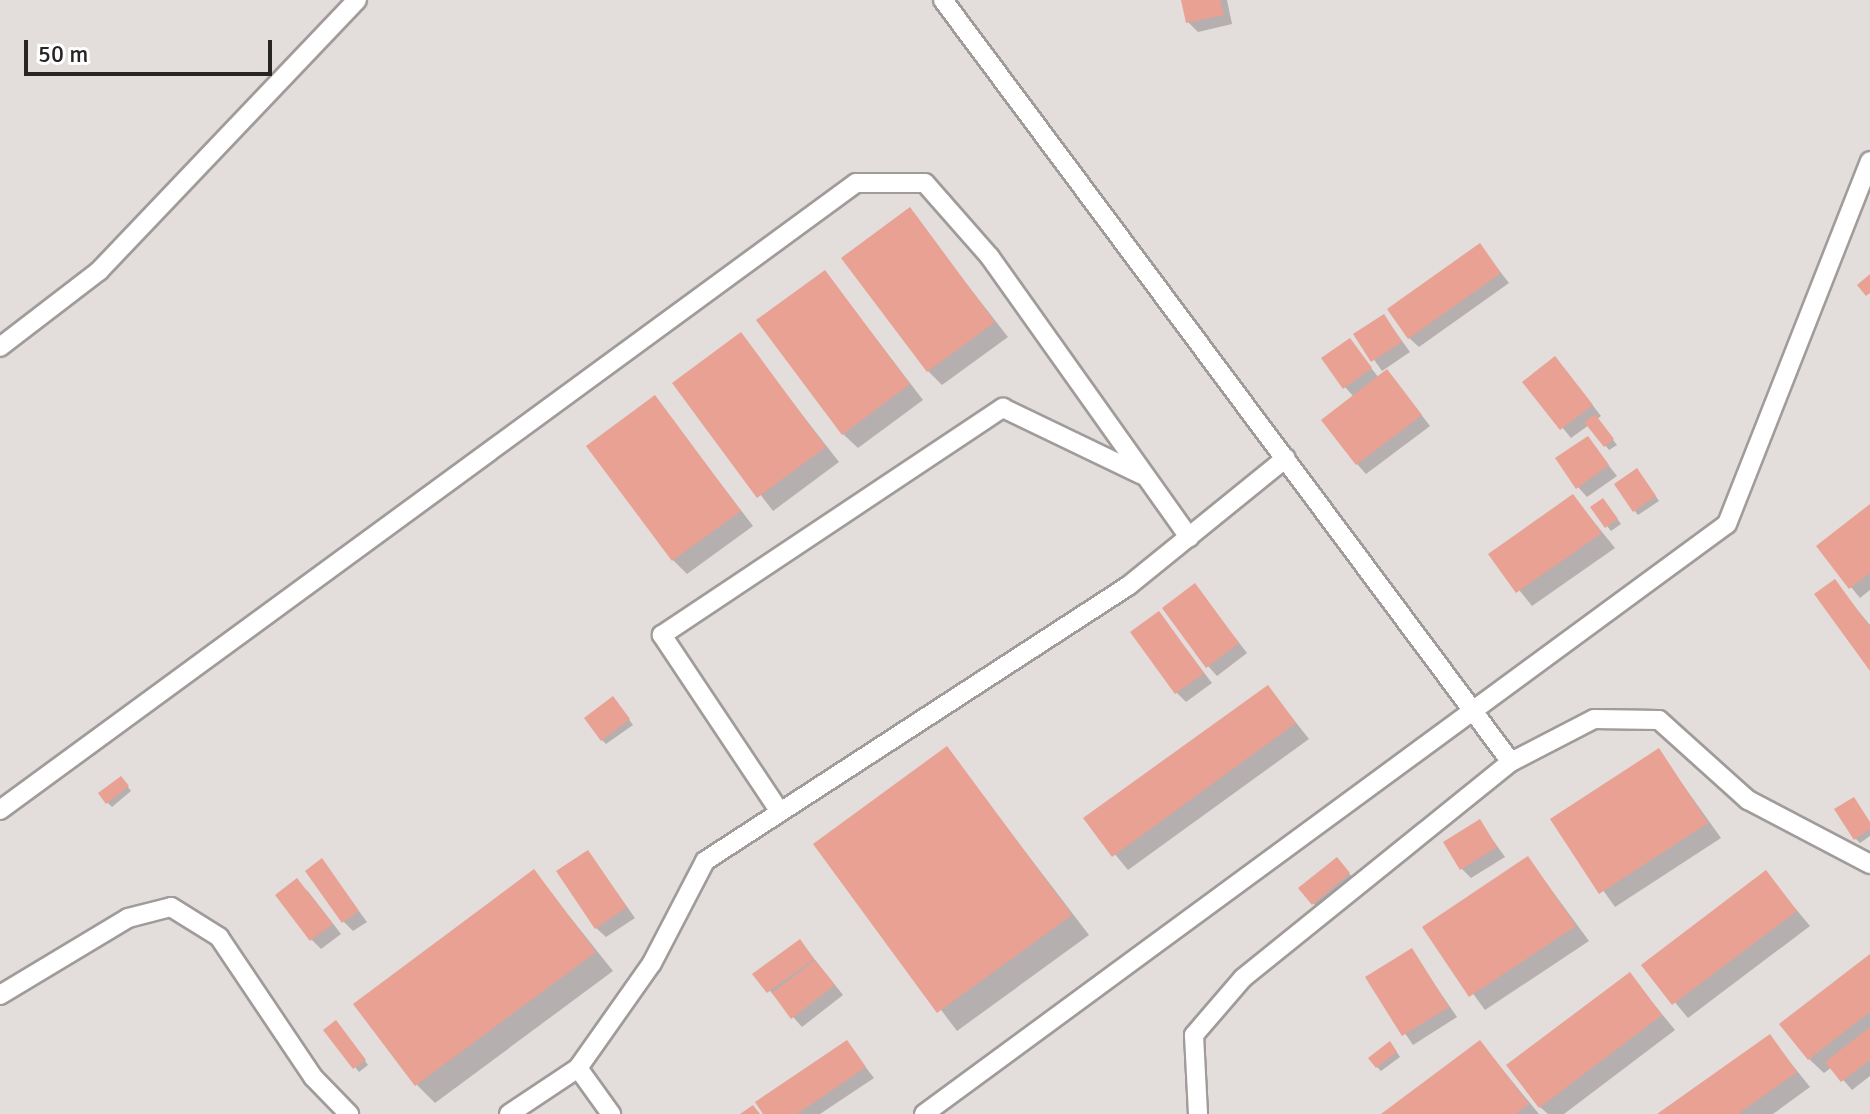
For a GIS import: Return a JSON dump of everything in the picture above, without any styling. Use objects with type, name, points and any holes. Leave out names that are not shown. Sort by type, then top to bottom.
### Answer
[{"type":"lane","points":[[0,347],[99,271],[357,0]]},
{"type":"lane","points":[[943,0],[1511,762]]},
{"type":"lane","points":[[924,1114],[1727,524],[1870,161]]},
{"type":"lane","points":[[0,810],[856,183],[925,183],[990,257],[1189,537]]},
{"type":"lane","points":[[780,812],[662,635],[1003,408],[1146,476]]},
{"type":"lane","points":[[509,1114],[578,1068],[652,963],[705,861],[1128,586],[1286,458]]},
{"type":"lane","points":[[1198,1114],[1194,1035],[1243,978],[1511,762],[1594,719],[1659,720],[1748,800],[1870,864]]},
{"type":"lane","points":[[0,995],[128,918],[171,907],[219,937],[313,1077],[349,1114]]},
{"type":"lane","points":[[578,1068],[611,1114]]},
{"type":"building","points":[[1181,0],[1220,0],[1224,15],[1186,23]]},
{"type":"building","points":[[910,207],[995,322],[927,372],[841,258]]},
{"type":"building","points":[[1480,243],[1501,273],[1408,339],[1387,309]]},
{"type":"building","points":[[825,270],[910,384],[842,435],[756,320]]},
{"type":"building","points":[[1870,274],[1870,293],[1866,296],[1857,285]]},
{"type":"building","points":[[1384,314],[1402,342],[1371,362],[1353,334]]},
{"type":"building","points":[[741,332],[826,447],[757,498],[672,383]]},
{"type":"building","points":[[1350,338],[1372,368],[1343,389],[1321,358]]},
{"type":"building","points":[[1555,356],[1593,405],[1560,430],[1522,382]]},
{"type":"building","points":[[1387,369],[1422,415],[1356,465],[1321,420]]},
{"type":"building","points":[[655,395],[741,511],[672,561],[586,446]]},
{"type":"building","points":[[1595,414],[1614,439],[1604,447],[1584,422]]},
{"type":"building","points":[[1588,436],[1609,465],[1576,489],[1555,458]]},
{"type":"building","points":[[1637,468],[1656,496],[1633,512],[1614,484]]},
{"type":"building","points":[[1573,494],[1602,533],[1516,593],[1488,554]]},
{"type":"building","points":[[1603,498],[1618,519],[1605,528],[1590,507]]},
{"type":"building","points":[[1870,504],[1870,573],[1849,589],[1816,546]]},
{"type":"building","points":[[1835,579],[1870,627],[1870,671],[1814,594]]},
{"type":"building","points":[[1195,583],[1239,643],[1206,668],[1162,608]]},
{"type":"building","points":[[1159,611],[1204,673],[1175,694],[1130,632]]},
{"type":"building","points":[[1268,685],[1296,723],[1112,857],[1083,818]]},
{"type":"building","points":[[613,696],[630,719],[601,741],[584,718]]},
{"type":"building","points":[[947,746],[1072,915],[937,1013],[813,844]]},
{"type":"building","points":[[1659,748],[1708,823],[1599,894],[1550,819]]},
{"type":"building","points":[[121,776],[129,786],[106,804],[98,793]]},
{"type":"building","points":[[1854,797],[1870,822],[1870,829],[1854,840],[1834,809]]},
{"type":"building","points":[[1480,819],[1497,847],[1460,870],[1443,842]]},
{"type":"building","points":[[588,850],[627,907],[595,929],[556,871]]},
{"type":"building","points":[[1528,856],[1576,926],[1469,997],[1422,927]]},
{"type":"building","points":[[1337,857],[1350,873],[1312,905],[1298,888]]},
{"type":"building","points":[[322,858],[359,911],[342,923],[305,871]]},
{"type":"building","points":[[534,869],[596,952],[415,1086],[353,1004]]},
{"type":"building","points":[[1766,870],[1797,911],[1672,1005],[1641,965]]},
{"type":"building","points":[[297,878],[333,924],[310,941],[275,895]]},
{"type":"building","points":[[800,939],[814,959],[767,993],[752,974]]},
{"type":"building","points":[[1412,948],[1449,1007],[1402,1036],[1365,977]]},
{"type":"building","points":[[1870,954],[1870,1012],[1808,1060],[1779,1024]]},
{"type":"building","points":[[815,960],[835,985],[791,1019],[772,993]]},
{"type":"building","points":[[1630,972],[1662,1015],[1539,1108],[1506,1065]]},
{"type":"building","points":[[336,1020],[366,1060],[353,1069],[323,1030]]},
{"type":"building","points":[[1870,1027],[1870,1060],[1841,1082],[1825,1062]]},
{"type":"building","points":[[1770,1034],[1797,1072],[1738,1114],[1657,1114]]},
{"type":"building","points":[[847,1040],[866,1067],[797,1114],[763,1114],[755,1102]]},
{"type":"building","points":[[1480,1040],[1529,1104],[1516,1114],[1381,1114]]},
{"type":"building","points":[[1390,1041],[1397,1052],[1376,1068],[1368,1058]]},
{"type":"building","points":[[753,1105],[760,1114],[740,1114]]}]
